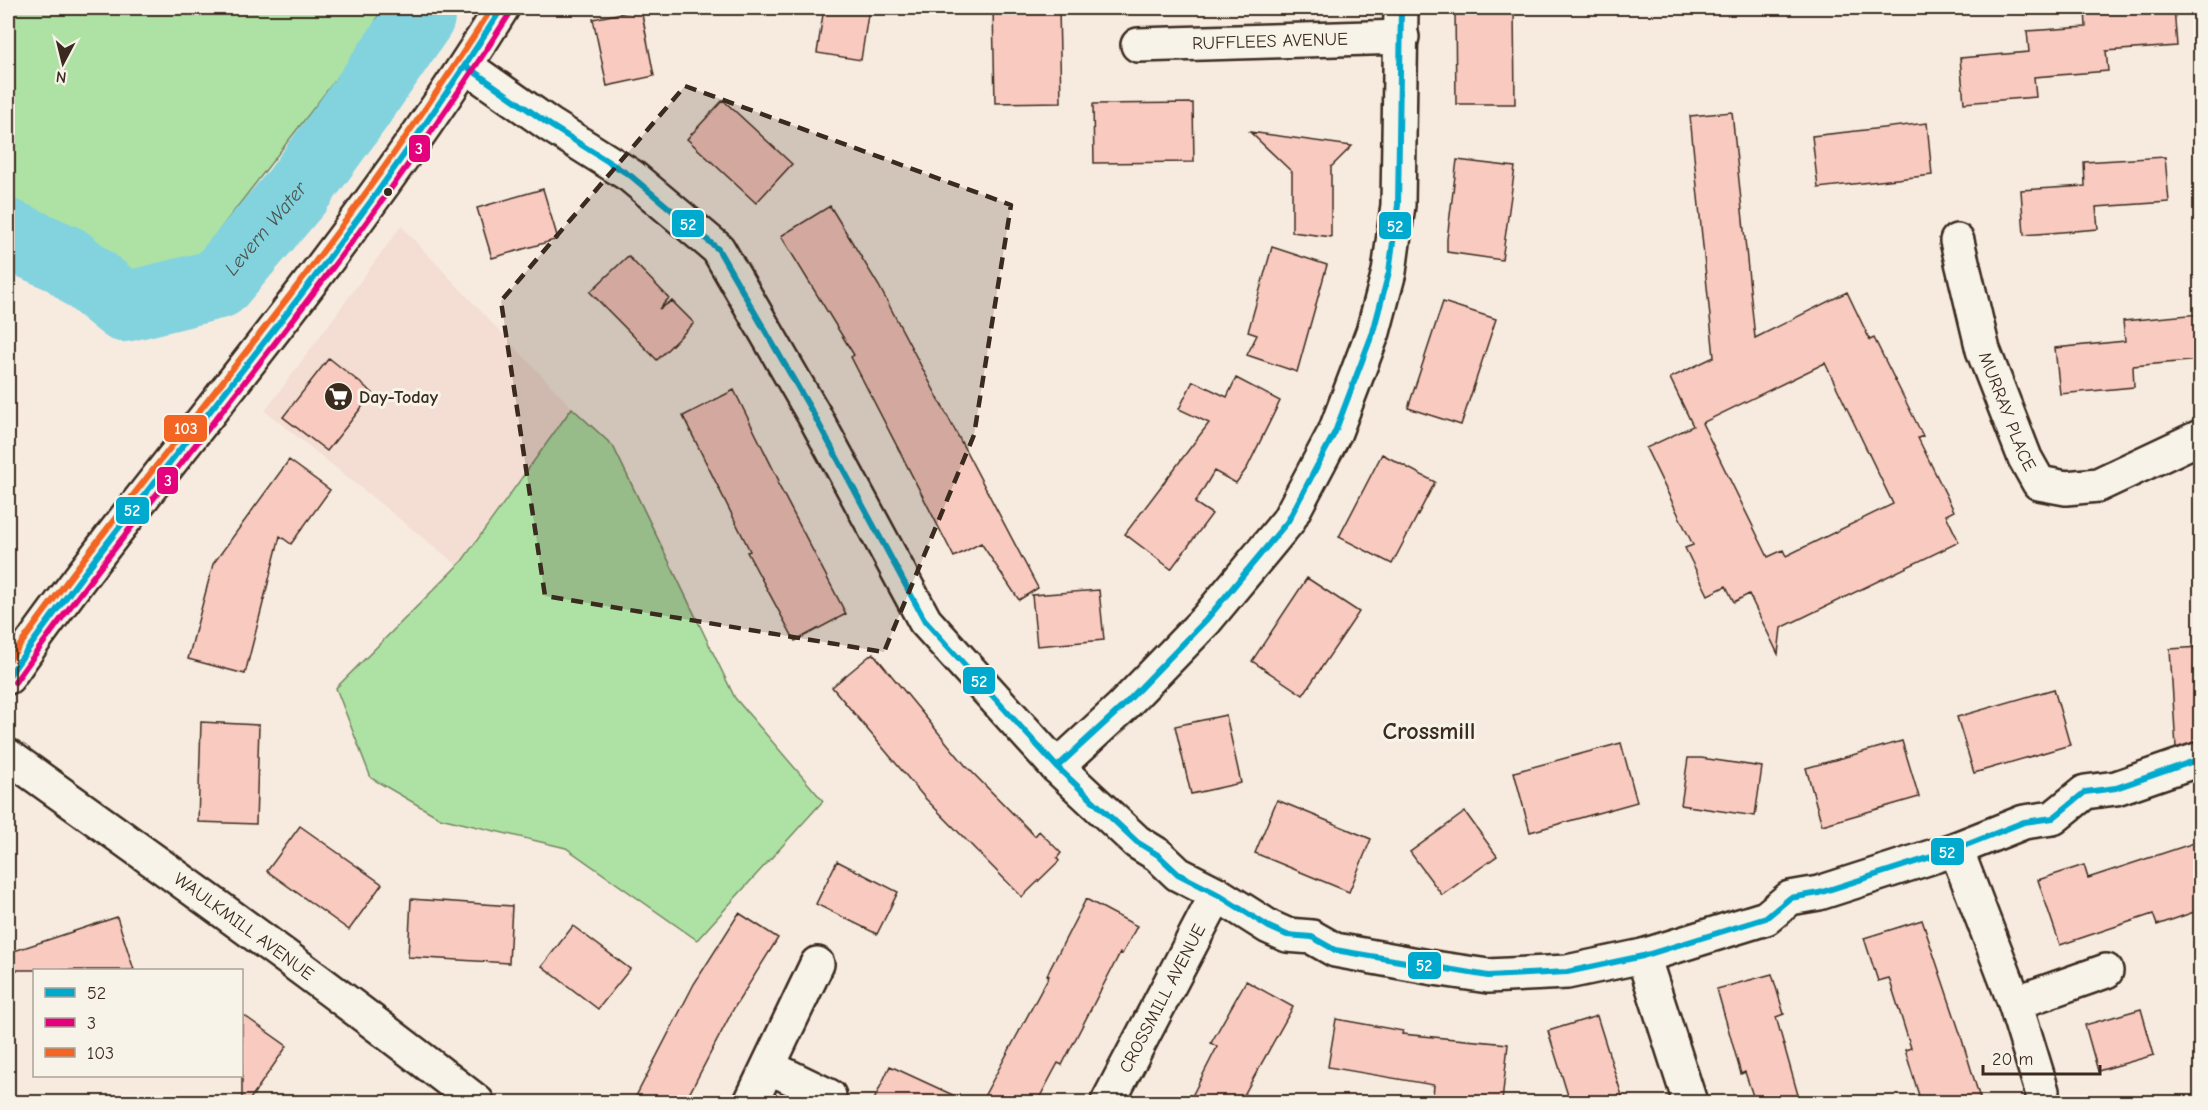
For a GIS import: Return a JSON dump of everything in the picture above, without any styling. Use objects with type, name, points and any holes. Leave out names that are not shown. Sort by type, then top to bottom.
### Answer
[{"type":"street","points":[[8,677],[87,568],[374,198],[466,66],[502,8]]},
{"type":"street","name":"RUFFLEES AVENUE","points":[[1057,767],[1121,708],[1214,611],[1288,521],[1335,432],[1373,332],[1389,272],[1398,205],[1402,22],[1138,45]]},
{"type":"street","points":[[466,66],[631,176],[718,249],[814,415],[925,621],[1057,767],[1137,842],[1158,855],[1178,874],[1217,894],[1269,927],[1287,935],[1312,937],[1335,950],[1488,976],[1567,972],[1644,956],[1766,918],[1790,898],[1819,893],[1956,849],[2024,822],[2053,818],[2085,792],[2116,788],[2200,759]]},
{"type":"street","name":"MURRAY PLACE","points":[[1957,241],[1983,350],[2025,458],[2039,483],[2067,488],[2098,485],[2200,437]]},
{"type":"street","name":"WAULKMILL AVENUE","points":[[8,756],[203,895],[396,1038],[477,1102]]},
{"type":"street","points":[[1956,849],[2015,1003],[2042,1091]]},
{"type":"street","name":"CROSSMILL AVENUE","points":[[1108,1102],[1217,894]]},
{"type":"street","points":[[1644,956],[1690,1102]]},
{"type":"street","points":[[751,1102],[817,964]]},
{"type":"street","points":[[2015,1003],[2106,971]]},
{"type":"street","points":[[769,1067],[829,1096]]},
{"type":"highlighted area","points":[[685,86],[1011,205],[974,435],[884,652],[545,596],[501,301]]},
{"type":"shaded area","points":[[401,226],[572,408],[457,565],[265,411]]},
{"type":"green space","points":[[8,8],[381,8],[370,35],[190,268],[146,284],[8,216]]},
{"type":"green space","points":[[572,408],[613,446],[735,698],[823,801],[697,940],[566,848],[440,818],[371,778],[336,688],[462,561]]},
{"type":"building","points":[[824,8],[869,8],[861,60],[817,53]]},
{"type":"building","points":[[993,8],[1059,8],[1061,102],[995,103]]},
{"type":"building","points":[[1455,8],[1514,8],[1515,104],[1456,104]]},
{"type":"building","points":[[2085,8],[2174,8],[2177,46],[2106,51],[2108,71],[2034,77],[2036,97],[1964,103],[1960,58],[2029,52],[2027,31],[2086,27]]},
{"type":"building","points":[[641,9],[654,76],[607,86],[593,19]]},
{"type":"building","points":[[723,100],[792,164],[756,203],[687,139]]},
{"type":"building","points":[[1193,103],[1194,162],[1094,163],[1093,104]]},
{"type":"building","points":[[1732,112],[1755,338],[1847,292],[1870,340],[1874,338],[1923,436],[1918,438],[1954,511],[1946,515],[1959,542],[1781,628],[1778,654],[1749,594],[1734,602],[1726,586],[1708,595],[1685,548],[1693,545],[1646,448],[1693,426],[1670,378],[1714,357],[1690,116]],"holes":[[[1825,363],[1893,504],[1786,556],[1783,550],[1768,557],[1702,423]]]},
{"type":"building","points":[[1927,123],[1932,175],[1818,188],[1812,136]]},
{"type":"building","points":[[1250,132],[1352,146],[1331,167],[1331,237],[1292,232],[1292,172]]},
{"type":"building","points":[[2165,157],[2169,202],[2096,207],[2098,229],[2024,235],[2021,190],[2085,186],[2084,162]]},
{"type":"building","points":[[1457,160],[1515,167],[1502,260],[1447,252]]},
{"type":"building","points":[[543,189],[558,239],[492,258],[477,208]]},
{"type":"building","points":[[830,206],[879,286],[1038,588],[1019,600],[981,543],[954,557],[851,357],[854,355],[781,236]]},
{"type":"building","points":[[1272,247],[1327,265],[1297,372],[1247,355],[1257,335],[1248,332]]},
{"type":"building","points":[[628,256],[669,298],[659,309],[672,301],[694,323],[657,360],[590,292]]},
{"type":"building","points":[[1443,302],[1496,319],[1461,425],[1408,408]]},
{"type":"building","points":[[2200,314],[2200,360],[2133,366],[2134,387],[2060,394],[2055,348],[2125,341],[2123,321]]},
{"type":"building","points":[[329,358],[373,393],[327,451],[283,417]]},
{"type":"building","points":[[1236,378],[1280,401],[1247,468],[1236,483],[1214,471],[1195,503],[1212,514],[1171,569],[1125,534],[1209,423],[1179,409],[1193,381],[1227,397]]},
{"type":"building","points":[[734,390],[779,481],[777,482],[846,614],[795,641],[747,552],[750,551],[683,416]]},
{"type":"building","points":[[1382,454],[1435,482],[1392,564],[1339,537]]},
{"type":"building","points":[[289,460],[330,490],[291,544],[280,536],[245,674],[188,659],[213,564]]},
{"type":"building","points":[[1307,578],[1359,612],[1303,695],[1252,661]]},
{"type":"building","points":[[1099,590],[1104,640],[1037,646],[1032,595]]},
{"type":"building","points":[[2200,647],[2200,741],[2176,748],[2170,649]]},
{"type":"building","points":[[873,653],[965,765],[1035,836],[1039,831],[1061,853],[1057,858],[1059,861],[1022,897],[924,797],[832,687]]},
{"type":"building","points":[[2054,689],[2070,745],[1974,773],[1957,717]]},
{"type":"building","points":[[1226,715],[1241,783],[1191,794],[1175,726]]},
{"type":"building","points":[[201,722],[259,725],[256,824],[198,822]]},
{"type":"building","points":[[1902,741],[1919,797],[1822,825],[1806,768]]},
{"type":"building","points":[[1621,743],[1637,802],[1530,832],[1514,772]]},
{"type":"building","points":[[1688,758],[1762,767],[1755,816],[1681,805]]},
{"type":"building","points":[[1277,800],[1371,839],[1349,892],[1255,853]]},
{"type":"building","points":[[1465,812],[1497,856],[1442,895],[1410,852]]},
{"type":"building","points":[[300,826],[382,884],[349,930],[267,871]]},
{"type":"building","points":[[2200,841],[2200,910],[2157,925],[2153,914],[2060,945],[2038,880],[2084,865],[2088,878]]},
{"type":"building","points":[[837,861],[898,892],[877,934],[816,904]]},
{"type":"building","points":[[411,899],[512,906],[509,963],[408,957]]},
{"type":"building","points":[[1086,899],[1137,926],[1122,954],[1120,953],[1062,1065],[1058,1063],[1037,1102],[981,1102],[1049,976],[1047,975]]},
{"type":"building","points":[[739,913],[778,938],[734,1008],[685,1102],[633,1102],[694,984]]},
{"type":"building","points":[[117,917],[134,969],[8,970],[8,953]]},
{"type":"building","points":[[1922,920],[1981,1102],[1921,1102],[1905,1050],[1911,1048],[1889,978],[1878,981],[1864,938]]},
{"type":"building","points":[[573,926],[630,969],[598,1009],[542,966]]},
{"type":"building","points":[[1772,974],[1784,1014],[1776,1017],[1800,1102],[1755,1102],[1745,1072],[1741,1074],[1717,989]]},
{"type":"building","points":[[1246,981],[1293,1007],[1240,1102],[1189,1102],[1217,1047],[1211,1043]]},
{"type":"building","points":[[2141,1009],[2154,1055],[2098,1071],[2085,1025]]},
{"type":"building","points":[[243,1015],[287,1046],[248,1102],[242,1102]]},
{"type":"building","points":[[1597,1016],[1624,1102],[1570,1102],[1548,1031]]},
{"type":"building","points":[[1336,1019],[1403,1031],[1402,1034],[1508,1044],[1502,1102],[1433,1096],[1434,1085],[1328,1067]]},
{"type":"building","points":[[890,1066],[968,1102],[873,1102]]},
{"type":"waterway","name":"Levern Water","points":[[8,234],[66,260],[124,307],[218,284],[297,191],[420,17],[421,8]]},
{"type":"transit line","name":"103","points":[[8,662],[79,566],[325,249],[423,113],[492,8]]},
{"type":"transit line","name":"52","points":[[8,677],[118,529],[358,219],[432,115],[502,8]]},
{"type":"transit line","name":"52","points":[[1057,767],[1121,708],[1206,620],[1288,521],[1335,432],[1373,332],[1389,272],[1398,205],[1401,8]]},
{"type":"transit line","name":"3","points":[[15,682],[88,583],[277,341],[365,224],[415,155],[510,13]]},
{"type":"transit line","name":"52","points":[[466,66],[550,125],[631,176],[718,249],[814,415],[925,621],[1057,767],[1137,842],[1158,855],[1178,874],[1217,894],[1269,927],[1287,935],[1312,937],[1335,950],[1488,976],[1567,972],[1643,956],[1766,918],[1790,898],[1819,893],[1956,849],[2024,822],[2053,818],[2085,792],[2116,788],[2200,759]]},
{"type":"place","name":"Day-Today","points":[[338,397]]},
{"type":"district","name":"Crossmill","points":[[1429,731]]}]
